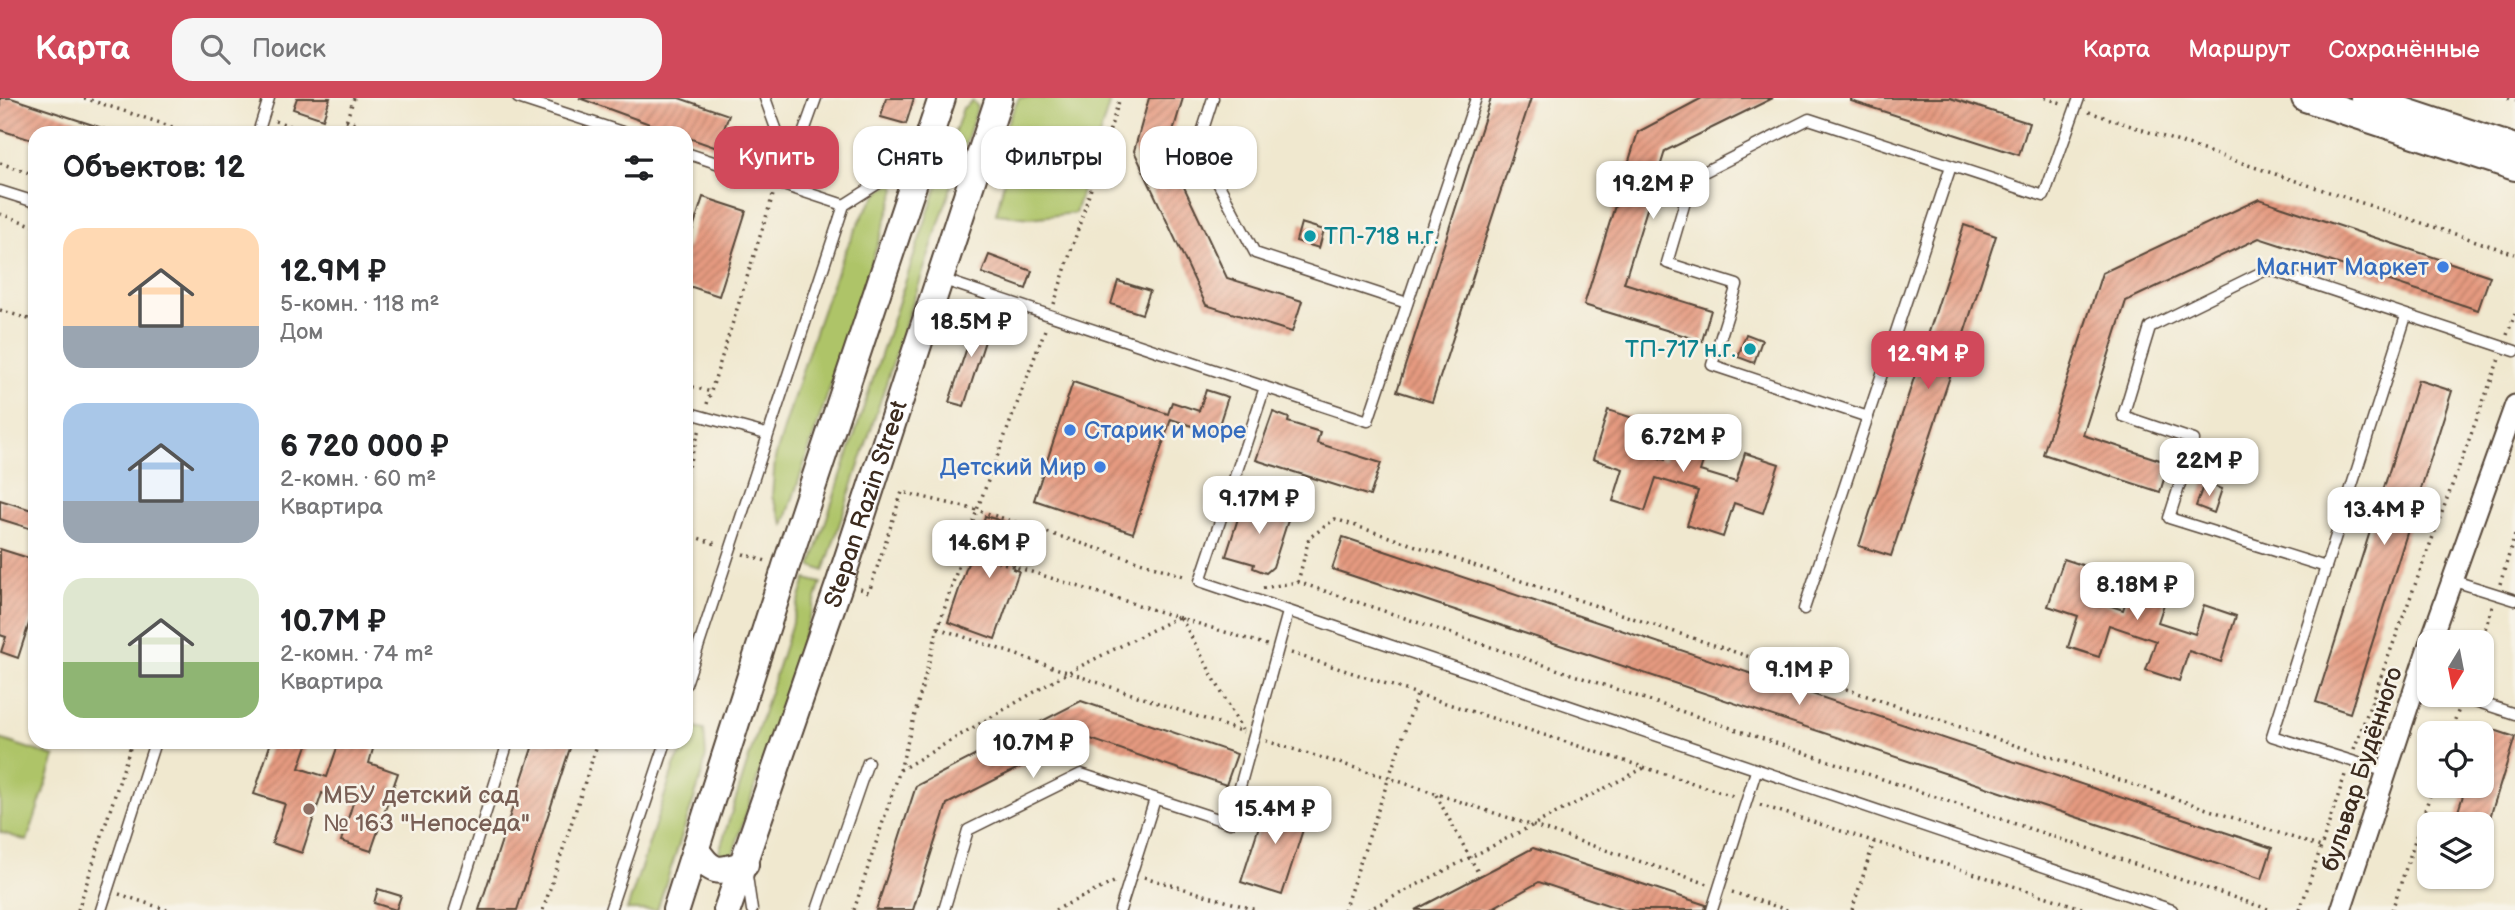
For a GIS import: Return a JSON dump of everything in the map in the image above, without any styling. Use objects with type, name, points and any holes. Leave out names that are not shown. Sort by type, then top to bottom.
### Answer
[{"type":"main road","points":[[933,126],[942,98]]},
{"type":"main road","name":"Stepan Razin Street","points":[[727,910],[840,582],[999,98]]},
{"type":"main road","points":[[2305,98],[2515,167]]},
{"type":"main road","points":[[2364,98],[2515,148]]},
{"type":"main road","points":[[676,910],[786,566],[912,189]]},
{"type":"main road","points":[[696,850],[708,867],[720,871],[745,864]]},
{"type":"street","name":"бульвар Будённого","points":[[2433,630],[2515,405]]},
{"type":"street","name":"бульвар Будённого","points":[[2341,910],[2386,772],[2417,697]]},
{"type":"lane","points":[[260,126],[269,98]]},
{"type":"lane","points":[[518,98],[604,126]]},
{"type":"lane","points":[[765,98],[776,126]]},
{"type":"lane","points":[[806,126],[816,98]]},
{"type":"lane","points":[[1213,98],[1198,145],[1255,253],[1407,303]]},
{"type":"lane","points":[[940,279],[1368,421],[1476,98]]},
{"type":"lane","points":[[1868,416],[1712,365],[1737,285],[1667,263],[1692,178],[1809,119],[2044,196],[2077,103]]},
{"type":"lane","points":[[693,155],[714,162]]},
{"type":"lane","points":[[1804,609],[1951,166]]},
{"type":"lane","points":[[795,189],[844,205]]},
{"type":"lane","points":[[693,662],[766,434],[844,205],[869,189]]},
{"type":"lane","points":[[0,191],[28,200]]},
{"type":"lane","points":[[2326,567],[2169,518],[2194,440],[2123,416],[2150,327],[2268,269],[2515,351]]},
{"type":"lane","points":[[2386,772],[2272,736],[2406,316]]},
{"type":"lane","points":[[1265,387],[1200,581],[2172,910]]},
{"type":"lane","points":[[693,414],[766,434]]},
{"type":"lane","points":[[2450,580],[2515,600]]},
{"type":"lane","points":[[944,910],[968,830],[1082,774],[1230,823],[1249,735],[1288,612]]},
{"type":"lane","points":[[2494,707],[2515,714]]},
{"type":"lane","points":[[101,910],[153,749]]},
{"type":"lane","points":[[455,910],[506,749]]},
{"type":"lane","points":[[610,910],[665,749]]},
{"type":"lane","points":[[817,910],[868,762]]},
{"type":"lane","points":[[1712,910],[1756,771]]},
{"type":"lane","points":[[1120,910],[1155,799]]},
{"type":"lane","points":[[745,864],[752,910]]},
{"type":"path","points":[[84,98],[170,126]]},
{"type":"path","points":[[344,126],[354,98]]},
{"type":"path","points":[[854,910],[900,770],[938,628],[977,510],[1050,317],[1120,98]]},
{"type":"path","points":[[2045,98],[2077,103],[2515,254]]},
{"type":"path","points":[[2508,98],[2515,100]]},
{"type":"path","points":[[275,109],[272,120],[291,126]]},
{"type":"path","points":[[346,120],[364,126]]},
{"type":"path","points":[[0,163],[28,173]]},
{"type":"path","points":[[693,450],[775,189]]},
{"type":"path","points":[[0,215],[28,224]]},
{"type":"path","points":[[0,310],[28,319]]},
{"type":"path","points":[[2300,910],[2350,761],[2515,314]]},
{"type":"path","points":[[693,386],[711,392]]},
{"type":"path","points":[[840,582],[869,592],[902,492],[977,510],[1200,581]]},
{"type":"path","points":[[1298,583],[1309,538],[1335,519],[2321,847]]},
{"type":"path","points":[[964,551],[1180,616],[1417,695],[2088,910]]},
{"type":"path","points":[[751,557],[786,566]]},
{"type":"path","points":[[1252,590],[1298,583],[2271,910]]},
{"type":"path","points":[[900,770],[1069,672],[1180,616]]},
{"type":"path","points":[[1180,616],[1249,735]]},
{"type":"path","points":[[938,628],[1249,735],[1389,778],[1787,910]]},
{"type":"path","points":[[1344,910],[1417,695]]},
{"type":"path","points":[[78,910],[130,749]]},
{"type":"path","points":[[543,910],[596,749]]},
{"type":"path","points":[[1368,910],[1644,768]]},
{"type":"path","points":[[1435,793],[1480,876]]},
{"type":"path","points":[[2392,910],[2429,798]]},
{"type":"path","points":[[1852,910],[1874,842]]},
{"type":"path","points":[[1055,910],[1132,873],[1256,910]]},
{"type":"path","points":[[86,884],[167,910]]},
{"type":"green space","points":[[1019,98],[1111,98],[1102,126],[1005,126]]},
{"type":"green space","points":[[973,101],[977,106],[967,139],[967,126],[957,126],[963,108]]},
{"type":"green space","points":[[886,189],[896,189],[784,525],[772,497],[775,458],[824,306],[860,221],[877,194]]},
{"type":"green space","points":[[936,189],[951,189],[824,571],[811,566]]},
{"type":"green space","points":[[1002,189],[1083,189],[1075,213],[1030,218],[996,214]]},
{"type":"green space","points":[[806,579],[821,583],[732,857],[717,858]]},
{"type":"green space","points":[[695,728],[704,730],[706,755],[702,775],[657,910],[627,910],[675,764],[683,749],[693,749]]},
{"type":"green space","points":[[0,739],[55,757],[27,841],[0,832]]},
{"type":"building","points":[[0,98],[11,98],[96,126],[28,126],[28,139],[0,130]]},
{"type":"building","points":[[297,98],[330,98],[323,119],[293,109]]},
{"type":"building","points":[[579,98],[679,98],[729,115],[725,126],[714,126],[714,147],[693,139],[693,126],[655,126]]},
{"type":"building","points":[[886,98],[914,98],[906,124],[881,117]]},
{"type":"building","points":[[1149,98],[1183,98],[1175,126],[1141,126]]},
{"type":"building","points":[[1491,98],[1531,98],[1432,402],[1397,391]]},
{"type":"building","points":[[1702,98],[1773,98],[1665,151],[1624,283],[1711,310],[1702,341],[1584,305],[1638,132]]},
{"type":"building","points":[[1851,98],[1950,98],[2029,123],[2019,155],[1851,101]]},
{"type":"building","points":[[1140,130],[1140,164],[1134,151]]},
{"type":"building","points":[[1152,189],[1185,189],[1227,278],[1302,301],[1292,332],[1206,305]]},
{"type":"building","points":[[703,197],[746,211],[719,296],[693,287],[693,228]]},
{"type":"building","points":[[2259,199],[2490,276],[2478,310],[2259,238],[2126,301],[2083,435],[2169,463],[2160,492],[2043,454],[2102,273]]},
{"type":"building","name":"ТП-718 н.г.","points":[[1301,223],[1324,230],[1319,248],[1296,241]]},
{"type":"building","points":[[1964,225],[1996,236],[1891,556],[1859,546]]},
{"type":"building","points":[[989,255],[1032,271],[1026,289],[982,273]]},
{"type":"building","points":[[1118,281],[1150,291],[1142,314],[1111,304]]},
{"type":"building","points":[[979,311],[993,316],[964,406],[949,402]]},
{"type":"building","name":"ТП-717 н.г.","points":[[1746,334],[1762,340],[1754,363],[1738,357]]},
{"type":"building","points":[[2418,380],[2452,391],[2350,713],[2316,702]]},
{"type":"building","name":"Детский Мир","points":[[1073,382],[1168,414],[1172,402],[1199,411],[1206,390],[1228,397],[1216,434],[1171,419],[1133,533],[1034,500]]},
{"type":"building","points":[[1608,410],[1639,420],[1630,449],[1665,460],[1674,429],[1710,440],[1700,471],[1736,482],[1745,453],[1779,464],[1763,513],[1734,503],[1723,537],[1687,525],[1698,491],[1656,478],[1645,511],[1613,501],[1623,469],[1593,459]]},
{"type":"building","points":[[1273,412],[1289,418],[1288,422],[1320,432],[1317,443],[1381,463],[1370,496],[1256,460]]},
{"type":"building","points":[[2204,483],[2222,489],[2214,513],[2196,506]]},
{"type":"building","points":[[0,500],[28,509],[28,528],[0,519]]},
{"type":"building","points":[[1261,502],[1290,514],[1273,567],[1266,573],[1253,568],[1254,564],[1226,556],[1241,509]]},
{"type":"building","points":[[985,516],[1025,528],[1013,569],[1019,571],[995,639],[948,622],[968,563],[1003,550],[978,542]]},
{"type":"building","points":[[1343,537],[2272,848],[2262,879],[1332,569]]},
{"type":"building","points":[[0,549],[28,558],[28,627],[18,658],[1,652],[6,637],[0,635]]},
{"type":"building","points":[[2064,559],[2097,570],[2088,598],[2123,610],[2132,583],[2167,595],[2158,622],[2195,634],[2204,605],[2236,616],[2221,662],[2189,651],[2179,681],[2146,670],[2156,641],[2109,625],[2099,657],[2068,647],[2078,616],[2048,606]]},
{"type":"building","points":[[1081,701],[1237,754],[1226,785],[1082,736],[947,804],[913,910],[876,910],[916,786]]},
{"type":"building","points":[[2494,730],[2515,737],[2492,812],[2458,812],[2462,798],[2494,798]]},
{"type":"building","points":[[269,749],[306,749],[299,768],[327,777],[337,749],[373,749],[369,763],[398,773],[371,851],[341,841],[353,803],[322,793],[302,853],[272,843],[285,804],[254,794]]},
{"type":"building","points":[[532,749],[570,749],[517,910],[479,910]]},
{"type":"building","points":[[1268,798],[1309,811],[1282,895],[1241,882]]},
{"type":"building","points":[[1533,848],[1706,905],[1705,910],[1623,910],[1539,882],[1489,910],[1415,910]]},
{"type":"building","points":[[378,889],[401,896],[396,910],[374,903]]},
{"type":"place","name":"ТП-718 н.г.","points":[[1310,236]]},
{"type":"place","name":"Магнит Маркет","points":[[2443,267]]},
{"type":"place","name":"ТП-717 н.г.","points":[[1750,349]]},
{"type":"place","name":"Старик и море","points":[[1070,430]]},
{"type":"place","name":"Детский Мир","points":[[1100,467]]},
{"type":"place","name":"МБУ детский сад № 163 \"Непоседа\"","points":[[309,809]]}]
